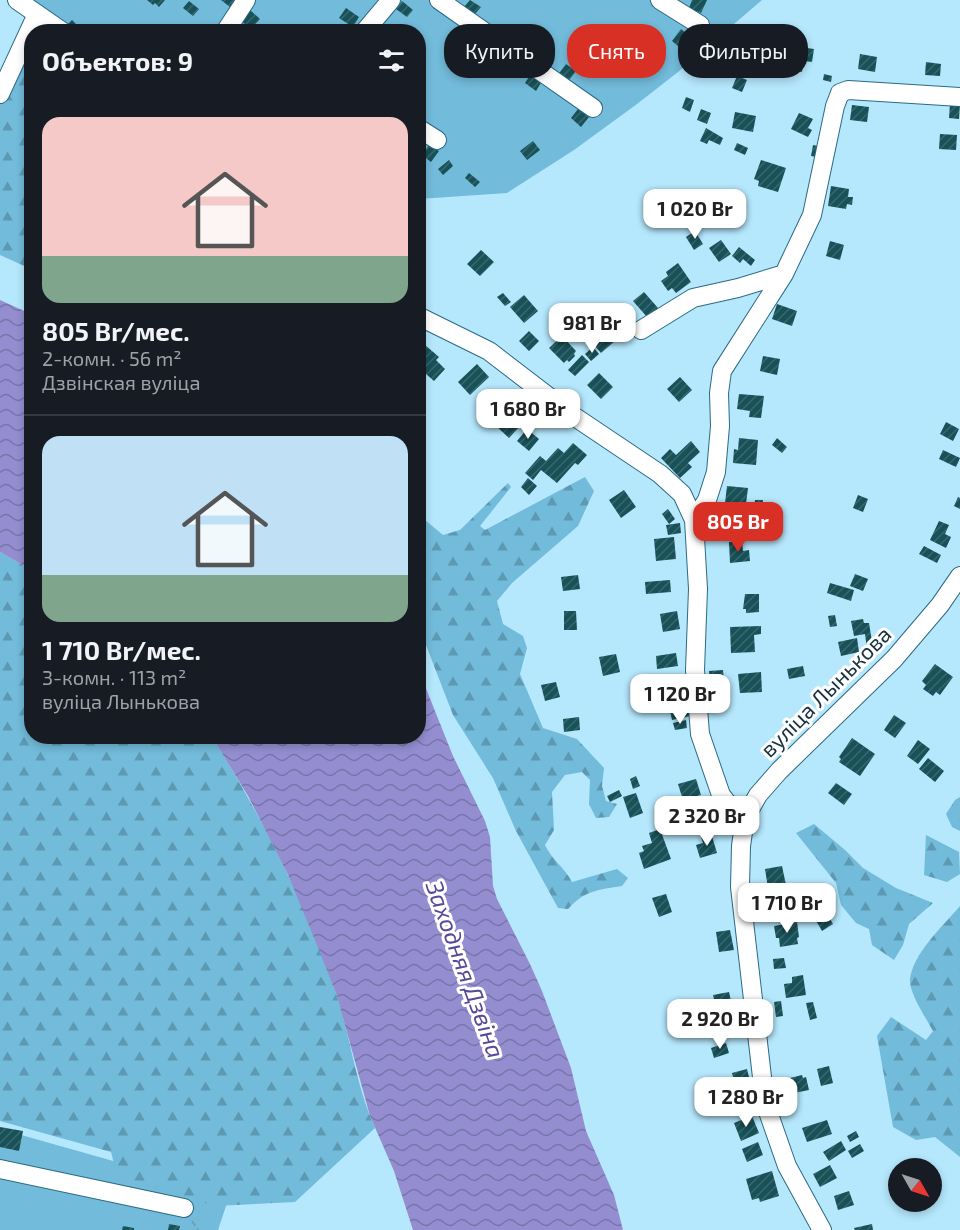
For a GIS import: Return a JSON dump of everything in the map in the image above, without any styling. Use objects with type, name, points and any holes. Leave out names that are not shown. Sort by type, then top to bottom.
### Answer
[{"type":"street","points":[[17,0],[51,24]]},
{"type":"street","points":[[230,24],[246,0]]},
{"type":"street","points":[[371,24],[391,0]]},
{"type":"street","points":[[439,0],[593,108]]},
{"type":"street","points":[[660,0],[698,24]]},
{"type":"street","points":[[32,24],[37,14]]},
{"type":"street","points":[[0,94],[24,42]]},
{"type":"street","points":[[694,520],[707,500],[716,472],[722,371],[784,274],[812,214],[835,106],[840,93],[848,90],[960,97]]},
{"type":"street","points":[[426,133],[437,140]]},
{"type":"street","points":[[641,330],[693,298],[738,288],[784,274]]},
{"type":"street","points":[[426,320],[489,351],[575,417],[660,474],[682,494],[694,520],[698,589],[695,670],[700,734],[721,795],[732,809],[745,818]]},
{"type":"street","name":"вуліца Лынькова","points":[[822,1230],[787,1166],[765,1103],[740,887],[741,846],[745,818],[759,795],[779,771],[894,659],[940,605],[960,576]]},
{"type":"street","points":[[0,1169],[184,1208]]},
{"type":"green space","points":[[23,0],[762,0],[734,24],[678,24],[678,72],[574,150],[507,193],[426,199],[426,24],[32,24]]},
{"type":"green space","points":[[24,58],[24,266],[0,255],[0,104]]},
{"type":"green space","points":[[585,477],[594,491],[578,526],[512,583],[497,601],[503,624],[523,636],[527,648],[520,674],[543,728],[577,739],[604,768],[602,786],[606,801],[617,804],[609,817],[596,818],[589,804],[590,780],[582,772],[565,775],[552,792],[554,830],[545,845],[572,882],[617,869],[628,878],[622,886],[586,894],[568,909],[558,908],[516,831],[493,778],[453,715],[426,645],[426,521],[443,535],[460,530],[508,483],[511,487],[480,526],[485,530]]},
{"type":"green space","points":[[0,552],[24,566],[24,744],[216,744],[266,831],[312,929],[337,996],[358,1079],[375,1128],[295,1202],[215,1206],[117,1175],[111,1152],[0,1121]]},
{"type":"green space","points":[[960,797],[960,831],[952,827],[946,814],[955,800]]},
{"type":"green space","points":[[814,824],[863,868],[896,888],[933,903],[909,924],[903,945],[894,960],[872,945],[869,929],[856,923],[841,905],[836,883],[796,833]]},
{"type":"green space","points":[[926,835],[959,852],[960,874],[947,882],[924,875]]},
{"type":"green space","points":[[960,906],[960,1157],[935,1137],[916,1140],[893,1127],[877,1036],[891,1017],[926,1040],[933,1031],[912,992],[910,980],[912,970],[922,950]]},
{"type":"green space","points":[[0,1129],[230,1194],[218,1230],[0,1230]]},
{"type":"water","points":[[684,200],[691,215],[681,220],[674,206]]},
{"type":"water","points":[[0,300],[24,311],[24,566],[0,552]]},
{"type":"water","name":"Заходняя Дзвіна","points":[[426,688],[453,756],[485,821],[490,837],[493,886],[497,899],[542,991],[571,1068],[586,1131],[614,1195],[623,1230],[413,1230],[394,1171],[370,1116],[337,996],[288,875],[248,796],[216,744],[426,744]]},
{"type":"building","points":[[147,0],[165,0],[159,7]]},
{"type":"building","points":[[221,0],[235,0],[230,7]]},
{"type":"building","points":[[470,0],[481,7],[474,15],[464,7]]},
{"type":"building","points":[[692,0],[707,0],[701,13],[689,8]]},
{"type":"building","points":[[189,1],[199,9],[193,16],[183,8]]},
{"type":"building","points":[[402,1],[413,10],[407,17],[396,9]]},
{"type":"building","points":[[346,8],[359,17],[355,24],[348,24],[339,18]]},
{"type":"building","points":[[250,10],[260,19],[256,24],[245,24],[241,21]]},
{"type":"building","points":[[678,33],[678,46],[672,41]]},
{"type":"building","points":[[808,48],[814,49],[812,62],[808,62]]},
{"type":"building","points":[[860,54],[877,57],[875,72],[858,69]]},
{"type":"building","points":[[926,62],[941,64],[940,76],[925,75]]},
{"type":"building","points":[[567,65],[567,78],[571,78],[567,83],[557,76]]},
{"type":"building","points":[[824,74],[832,76],[831,82],[823,80]]},
{"type":"building","points":[[528,78],[537,78],[542,81],[536,91],[525,83]]},
{"type":"building","points":[[736,78],[747,80],[742,92],[732,88]]},
{"type":"building","points":[[686,97],[694,100],[690,112],[682,108]]},
{"type":"building","points":[[950,103],[960,104],[959,119],[949,118]]},
{"type":"building","points":[[852,105],[869,107],[867,122],[850,120]]},
{"type":"building","points":[[578,109],[589,117],[581,127],[571,118]]},
{"type":"building","points":[[701,109],[711,113],[707,124],[697,120]]},
{"type":"building","points":[[735,112],[756,116],[753,132],[732,128]]},
{"type":"building","points":[[799,113],[813,119],[808,128],[812,130],[808,137],[791,129]]},
{"type":"building","points":[[706,128],[723,138],[720,145],[709,140],[707,144],[700,141]]},
{"type":"building","points":[[940,134],[957,135],[956,150],[939,149]]},
{"type":"building","points":[[533,141],[540,150],[527,160],[520,151]]},
{"type":"building","points":[[737,143],[748,148],[745,155],[734,150]]},
{"type":"building","points":[[429,145],[439,151],[431,162],[426,158],[426,149]]},
{"type":"building","points":[[813,145],[818,146],[817,157],[811,156]]},
{"type":"building","points":[[449,160],[453,166],[443,175],[438,169]]},
{"type":"building","points":[[761,160],[786,168],[778,192],[758,186],[759,181],[754,179]]},
{"type":"building","points":[[469,173],[480,182],[475,187],[465,178]]},
{"type":"building","points":[[831,186],[849,189],[848,197],[853,197],[852,205],[847,204],[846,209],[828,206]]},
{"type":"building","points":[[695,231],[703,244],[694,250],[686,237]]},
{"type":"building","points":[[721,240],[731,254],[719,262],[709,248]]},
{"type":"building","points":[[830,241],[844,245],[840,260],[826,256]]},
{"type":"building","points":[[739,247],[755,260],[751,266],[743,259],[740,263],[732,256]]},
{"type":"building","points":[[481,250],[494,262],[480,276],[467,264]]},
{"type":"building","points":[[678,263],[691,282],[676,293],[672,288],[668,291],[661,281],[668,276],[666,272]]},
{"type":"building","points":[[644,292],[658,308],[647,317],[633,301]]},
{"type":"building","points":[[503,293],[511,302],[505,306],[497,297]]},
{"type":"building","points":[[524,295],[538,311],[524,323],[510,307]]},
{"type":"building","points":[[777,304],[797,311],[792,326],[772,319]]},
{"type":"building","points":[[529,331],[539,341],[529,351],[519,341]]},
{"type":"building","points":[[609,334],[615,341],[601,353],[595,346]]},
{"type":"building","points":[[562,336],[576,351],[575,356],[569,362],[567,360],[564,363],[549,348]]},
{"type":"building","points":[[426,346],[439,357],[436,360],[445,369],[434,381],[426,374]]},
{"type":"building","points":[[593,347],[599,354],[591,361],[585,354]]},
{"type":"building","points":[[582,355],[589,362],[575,376],[568,370]]},
{"type":"building","points":[[763,356],[780,359],[777,375],[760,371]]},
{"type":"building","points":[[477,364],[489,377],[470,395],[458,382]]},
{"type":"building","points":[[599,373],[613,387],[601,399],[587,385]]},
{"type":"building","points":[[680,377],[692,390],[679,402],[667,389]]},
{"type":"building","points":[[739,394],[764,396],[761,418],[749,417],[750,411],[737,409]]},
{"type":"building","points":[[508,411],[522,424],[509,438],[495,425]]},
{"type":"building","points":[[946,422],[959,429],[953,441],[940,434]]},
{"type":"building","points":[[527,429],[539,439],[529,451],[517,441]]},
{"type":"building","points":[[739,438],[758,440],[756,465],[733,463],[734,449],[738,450]]},
{"type":"building","points":[[777,438],[787,447],[782,453],[772,445]]},
{"type":"building","points":[[691,441],[700,452],[688,463],[692,467],[680,478],[661,458],[670,449],[676,455]]},
{"type":"building","points":[[573,443],[587,455],[578,465],[575,463],[557,483],[541,470],[533,480],[525,473],[540,456],[546,461],[558,448],[564,453]]},
{"type":"building","points":[[943,450],[960,458],[956,467],[939,459]]},
{"type":"building","points":[[528,478],[537,486],[529,495],[521,487]]},
{"type":"building","points":[[727,486],[748,488],[745,512],[724,512]]},
{"type":"building","points":[[624,490],[636,507],[621,518],[609,500]]},
{"type":"building","points":[[858,495],[868,499],[863,512],[853,508]]},
{"type":"building","points":[[958,497],[960,498],[960,509],[954,506]]},
{"type":"building","points":[[755,500],[763,500],[761,520],[753,519]]},
{"type":"building","points":[[668,509],[675,519],[669,524],[662,514]]},
{"type":"building","points":[[939,521],[949,525],[945,534],[951,537],[946,548],[930,540]]},
{"type":"building","points":[[680,523],[681,533],[668,535],[666,525]]},
{"type":"building","points":[[674,537],[676,559],[656,561],[654,539]]},
{"type":"building","points":[[742,541],[743,551],[749,550],[750,561],[730,563],[729,542]]},
{"type":"building","points":[[924,546],[941,555],[937,563],[919,554]]},
{"type":"building","points":[[855,574],[868,579],[863,591],[850,586]]},
{"type":"building","points":[[578,575],[580,589],[563,591],[561,577]]},
{"type":"building","points":[[670,580],[671,592],[646,594],[645,582]]},
{"type":"building","points":[[830,583],[854,590],[851,601],[827,593]]},
{"type":"building","points":[[745,594],[759,594],[759,612],[746,613],[746,609],[743,609]]},
{"type":"building","points":[[564,611],[576,611],[577,630],[564,630]]},
{"type":"building","points":[[677,611],[680,629],[663,632],[660,614]]},
{"type":"building","points":[[835,615],[837,626],[830,627],[828,616]]},
{"type":"building","points":[[863,619],[864,623],[869,623],[873,648],[867,649],[865,634],[854,636],[851,621]]},
{"type":"building","points":[[761,626],[761,634],[754,635],[755,652],[731,653],[730,627]]},
{"type":"building","points":[[857,638],[859,652],[841,656],[838,642]]},
{"type":"building","points":[[676,653],[678,666],[657,669],[656,656]]},
{"type":"building","points":[[616,654],[620,672],[603,676],[599,657]]},
{"type":"building","points":[[935,664],[953,677],[940,695],[936,692],[933,696],[923,689],[926,685],[922,681]]},
{"type":"building","points":[[803,666],[805,676],[789,679],[787,669]]},
{"type":"building","points":[[723,670],[724,680],[710,682],[709,671]]},
{"type":"building","points":[[761,672],[762,692],[740,693],[738,674]]},
{"type":"building","points":[[556,682],[560,697],[545,701],[541,685]]},
{"type":"building","points":[[687,702],[690,716],[672,720],[669,706]]},
{"type":"building","points":[[894,715],[906,723],[895,738],[884,730]]},
{"type":"building","points":[[579,717],[580,730],[564,732],[563,719]]},
{"type":"building","points":[[686,720],[687,728],[675,730],[673,723]]},
{"type":"building","points":[[852,738],[875,754],[860,776],[839,762],[841,759],[839,757]]},
{"type":"building","points":[[918,740],[930,749],[918,764],[907,756]]},
{"type":"building","points":[[928,758],[944,771],[935,782],[919,769]]},
{"type":"building","points":[[636,776],[640,786],[633,789],[630,779]]},
{"type":"building","points":[[696,779],[701,795],[683,800],[678,784]]},
{"type":"building","points":[[836,783],[852,794],[844,805],[828,793]]},
{"type":"building","points":[[619,790],[622,796],[610,802],[607,796]]},
{"type":"building","points":[[636,793],[643,813],[630,818],[623,797]]},
{"type":"building","points":[[708,801],[713,818],[692,824],[687,808]]},
{"type":"building","points":[[660,829],[671,859],[644,869],[639,853],[644,851],[642,846],[652,843],[649,833]]},
{"type":"building","points":[[711,833],[717,853],[700,858],[696,845],[703,843],[701,837]]},
{"type":"building","points":[[782,866],[786,885],[768,888],[765,869]]},
{"type":"building","points":[[666,894],[672,912],[659,917],[652,898]]},
{"type":"building","points":[[816,895],[833,924],[822,931],[805,901]]},
{"type":"building","points":[[797,922],[798,944],[780,947],[774,926]]},
{"type":"building","points":[[730,930],[734,950],[719,952],[716,932]]},
{"type":"building","points":[[784,958],[786,968],[774,969],[773,959]]},
{"type":"building","points":[[803,975],[806,995],[786,998],[784,984],[792,983],[792,977]]},
{"type":"building","points":[[729,992],[732,1005],[716,1008],[713,995]]},
{"type":"building","points":[[781,1001],[783,1016],[776,1017],[774,1002]]},
{"type":"building","points":[[813,1002],[817,1018],[810,1020],[806,1003]]},
{"type":"building","points":[[711,1015],[716,1033],[702,1037],[698,1019]]},
{"type":"building","points":[[726,1043],[729,1053],[714,1058],[711,1048]]},
{"type":"building","points":[[829,1066],[833,1083],[821,1086],[817,1069]]},
{"type":"building","points":[[747,1069],[750,1081],[735,1085],[732,1073]]},
{"type":"building","points":[[802,1075],[803,1078],[806,1077],[809,1090],[794,1093],[790,1078]]},
{"type":"building","points":[[741,1090],[744,1099],[749,1098],[751,1103],[722,1113],[718,1098]]},
{"type":"building","points":[[752,1116],[759,1133],[741,1141],[734,1123]]},
{"type":"building","points":[[827,1120],[832,1134],[807,1142],[802,1128]]},
{"type":"building","points":[[0,1127],[23,1131],[19,1151],[0,1147]]},
{"type":"building","points":[[856,1131],[859,1137],[850,1142],[847,1136]]},
{"type":"building","points":[[841,1141],[846,1150],[829,1161],[823,1152]]},
{"type":"building","points":[[758,1142],[763,1155],[747,1162],[742,1149]]},
{"type":"building","points":[[860,1144],[864,1151],[852,1158],[848,1151]]},
{"type":"building","points":[[830,1165],[837,1178],[820,1187],[813,1174]]},
{"type":"building","points":[[772,1171],[779,1196],[760,1202],[759,1198],[752,1200],[746,1179]]},
{"type":"building","points":[[849,1191],[854,1205],[838,1210],[834,1196]]},
{"type":"building","points":[[169,1224],[180,1226],[179,1230],[168,1230]]},
{"type":"building","points":[[872,1224],[873,1230],[855,1230],[854,1228]]},
{"type":"building","points":[[123,1226],[134,1228],[134,1230],[122,1230]]}]
